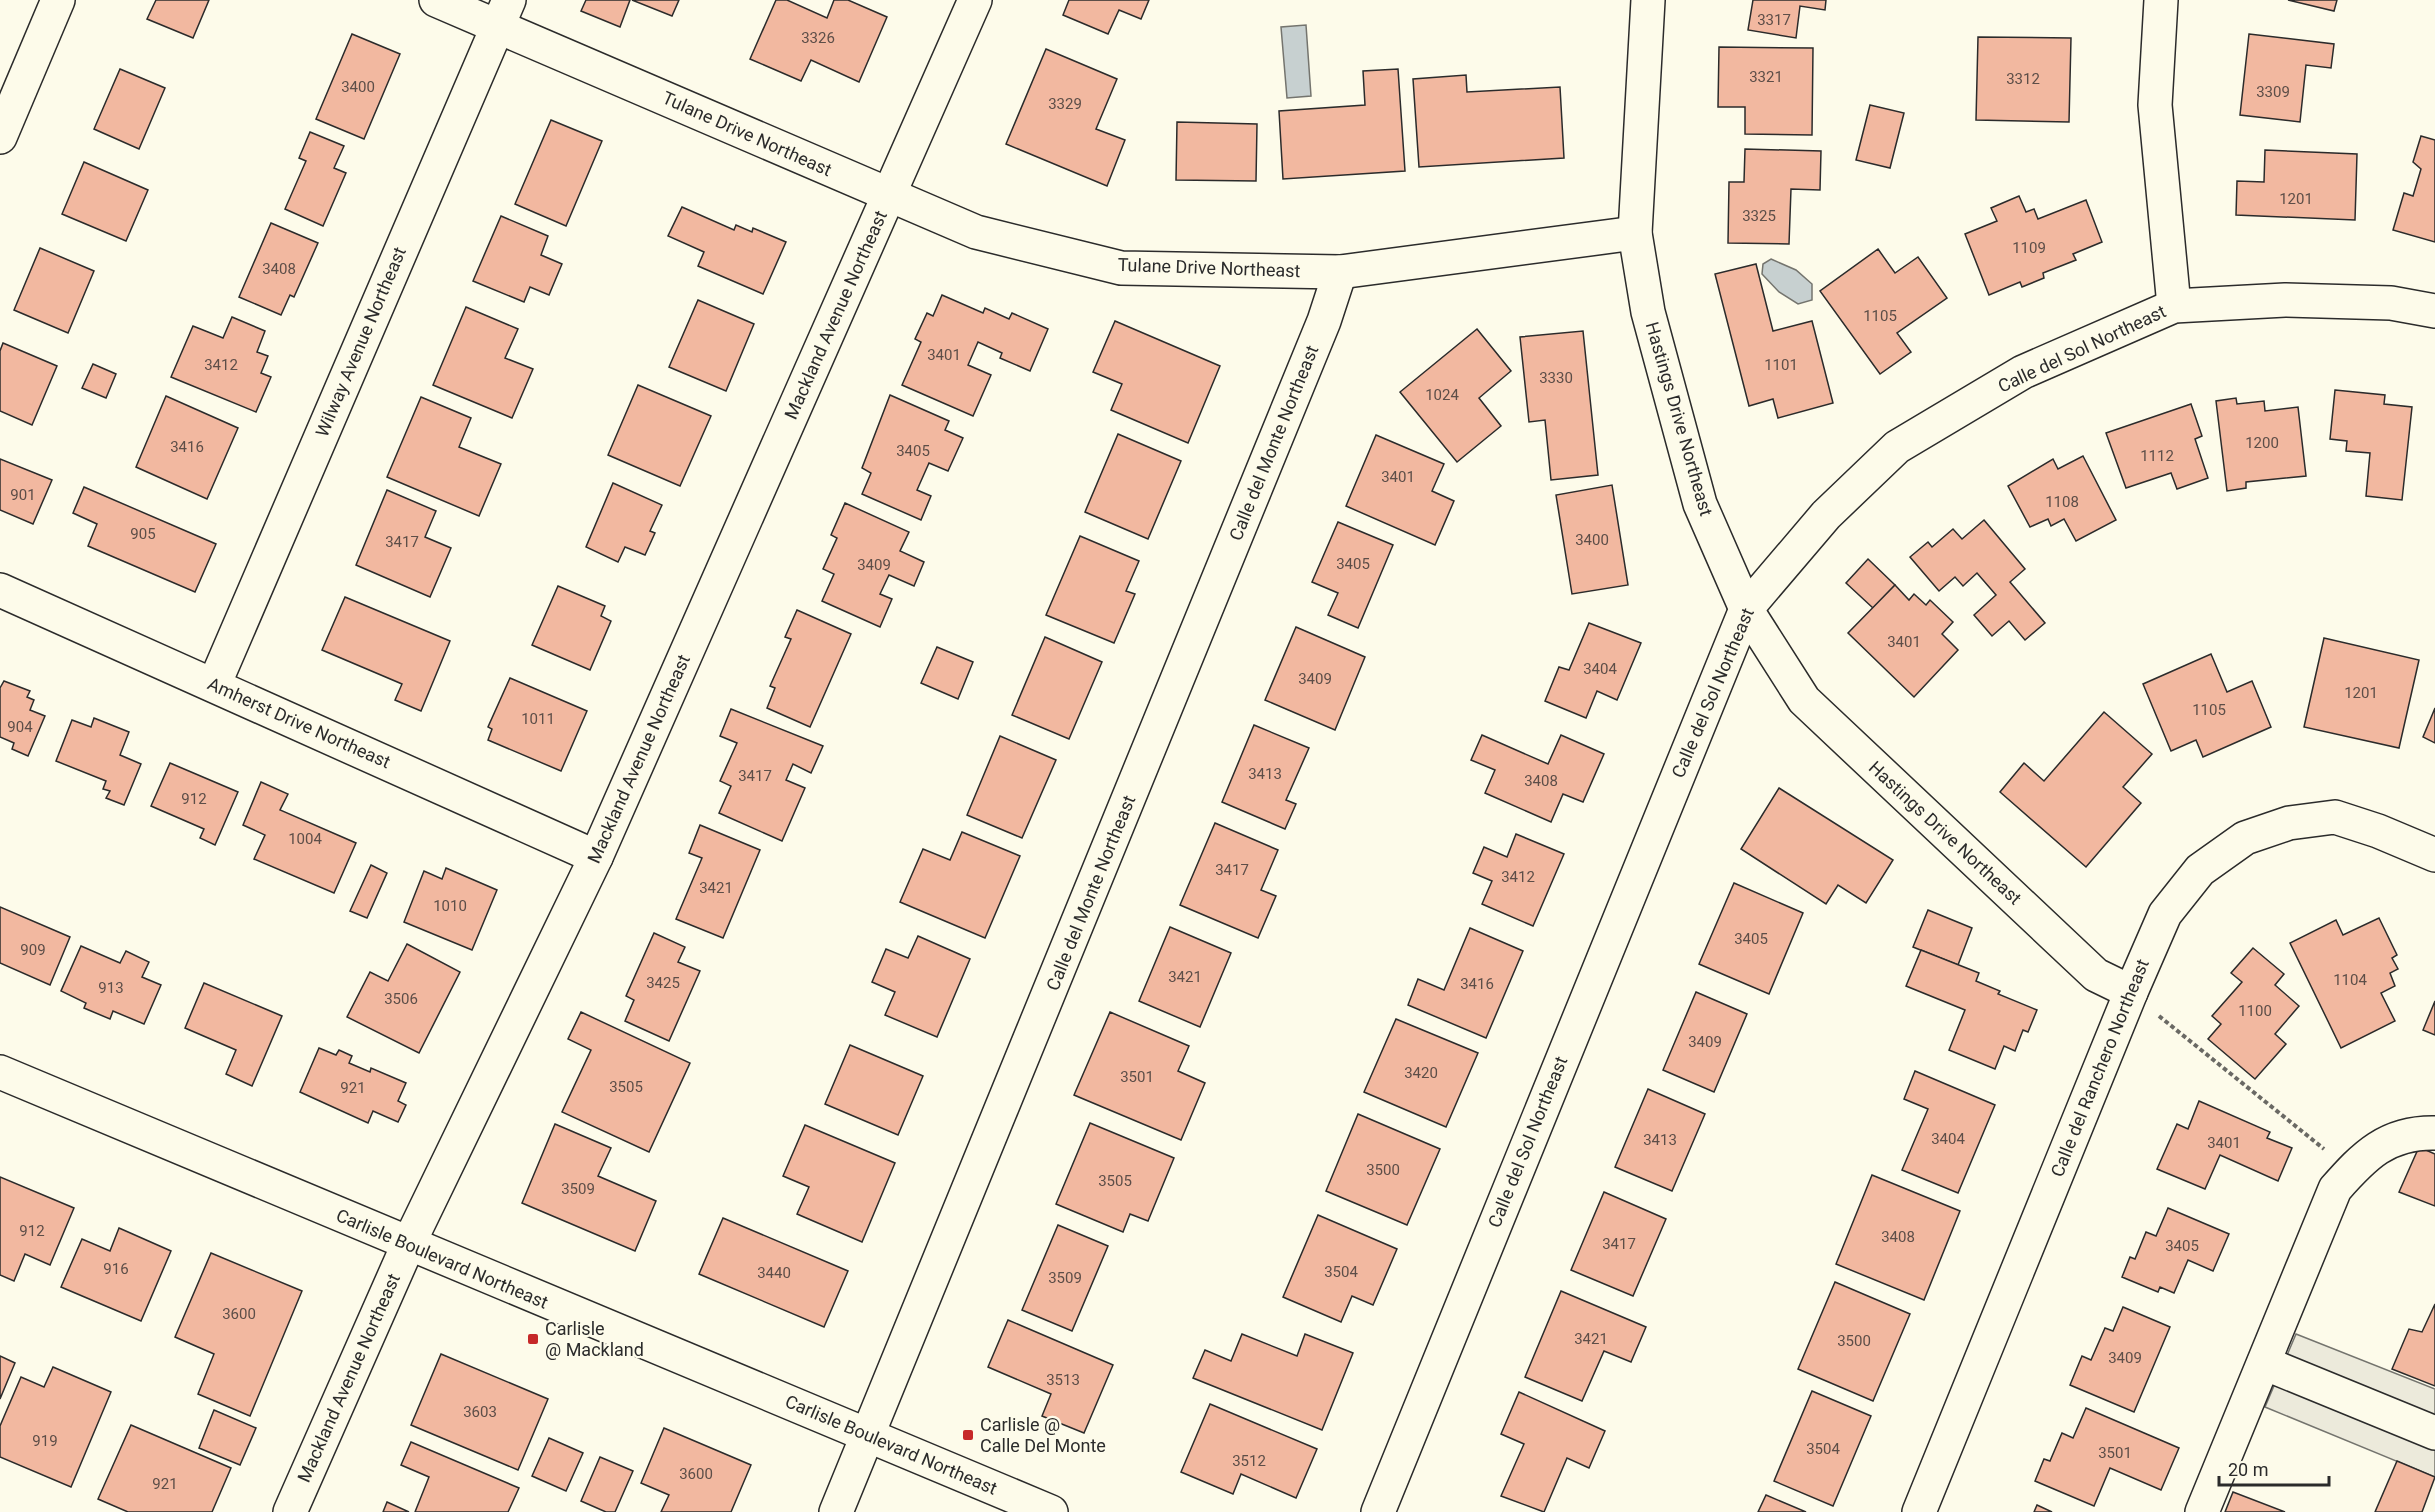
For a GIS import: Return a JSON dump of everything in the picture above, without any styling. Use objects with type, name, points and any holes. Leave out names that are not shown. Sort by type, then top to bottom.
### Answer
[{"type":"street","points":[[0,137],[58,0]]},
{"type":"street","name":"Tulane Drive Northeast","points":[[436,0],[503,13],[889,196],[976,232],[1121,268],[1340,272],[1635,233]]},
{"type":"street","name":"Mackland Avenue Northeast","points":[[290,1512],[408,1245],[596,857],[975,0]]},
{"type":"street","name":"Hastings Drive Northeast","points":[[1648,0],[1635,233],[1648,312],[1697,493],[1746,609],[1804,700],[2096,975],[2131,992]]},
{"type":"street","points":[[2161,0],[2155,105],[2174,306]]},
{"type":"street","name":"Wilway Avenue Northeast","points":[[214,685],[503,13]]},
{"type":"street","name":"Calle del Monte Northeast","points":[[836,1512],[1324,321],[1340,272]]},
{"type":"street","name":"Calle del Sol Northeast","points":[[1378,1512],[1746,609],[1826,515],[1897,447],[2023,372],[2174,306],[2285,300],[2391,303],[2435,311]]},
{"type":"street","name":"Amherst Drive Northeast","points":[[0,590],[596,857]]},
{"type":"street","name":"Calle del Ranchero Northeast","points":[[1919,1512],[2165,914],[2200,870],[2245,838],[2289,823],[2335,817],[2378,831],[2435,855]]},
{"type":"street","name":"Carlisle Boulevard Northeast","points":[[0,1072],[408,1245],[1051,1512]]},
{"type":"street","points":[[2202,1512],[2335,1189],[2366,1154],[2413,1132],[2435,1133]]},
{"type":"street","points":[[2264,1363],[2435,1433]]},
{"type":"path","points":[[2156,1014],[2351,1171]]},
{"type":"shaded area","points":[[1306,25],[1311,96],[1287,98],[1281,27]]},
{"type":"shaded area","points":[[1771,259],[1796,270],[1812,284],[1812,300],[1798,304],[1779,292],[1762,274],[1763,264]]},
{"type":"shaded area","points":[[2296,1334],[2435,1389],[2435,1477],[2265,1407]]},
{"type":"building","points":[[156,0],[209,0],[193,38],[147,19]]},
{"type":"building","points":[[586,0],[630,0],[620,27],[581,11]]},
{"type":"building","points":[[632,0],[679,0],[672,16]]},
{"type":"building","points":[[776,0],[787,0],[827,18],[834,0],[848,0],[887,17],[859,82],[811,60],[801,81],[750,59]]},
{"type":"building","points":[[1069,0],[1149,0],[1141,19],[1119,10],[1108,34],[1063,15]]},
{"type":"building","points":[[1753,0],[1826,0],[1825,10],[1800,6],[1796,38],[1748,30]]},
{"type":"building","points":[[2288,0],[2337,0],[2334,11]]},
{"type":"building","points":[[352,34],[400,54],[364,139],[316,119]]},
{"type":"building","points":[[2249,34],[2334,44],[2331,68],[2306,65],[2300,122],[2240,115]]},
{"type":"building","points":[[1978,37],[2071,38],[2069,122],[1976,120]]},
{"type":"building","points":[[1719,47],[1813,48],[1812,135],[1745,134],[1745,107],[1718,107]]},
{"type":"building","points":[[1046,49],[1117,79],[1096,129],[1125,140],[1107,186],[1006,144]]},
{"type":"building","points":[[120,69],[165,88],[139,149],[94,129]]},
{"type":"building","points":[[1398,69],[1405,171],[1283,179],[1279,111],[1365,105],[1363,71]]},
{"type":"building","points":[[1466,75],[1467,92],[1560,87],[1564,158],[1419,167],[1413,79]]},
{"type":"building","points":[[1870,105],[1904,113],[1890,168],[1856,160]]},
{"type":"building","points":[[551,120],[602,141],[566,226],[515,204]]},
{"type":"building","points":[[1177,122],[1257,124],[1256,181],[1176,180]]},
{"type":"building","points":[[310,132],[344,146],[334,168],[346,173],[323,226],[285,209],[306,161],[299,158]]},
{"type":"building","points":[[2421,136],[2435,140],[2435,242],[2393,230],[2404,193],[2413,196],[2421,169],[2413,162]]},
{"type":"building","points":[[1745,149],[1821,151],[1820,190],[1791,189],[1789,244],[1728,243],[1729,182],[1744,182]]},
{"type":"building","points":[[2265,150],[2357,154],[2355,220],[2236,215],[2237,181],[2264,182]]},
{"type":"building","points":[[84,162],[148,190],[126,241],[62,214]]},
{"type":"building","points":[[2019,196],[2026,212],[2034,209],[2038,219],[2086,200],[2102,242],[2073,254],[2076,260],[2043,273],[2044,278],[2022,287],[2020,282],[1989,295],[1965,234],[1997,221],[1991,208]]},
{"type":"building","points":[[682,207],[734,230],[736,225],[752,232],[753,228],[786,242],[763,294],[698,266],[704,252],[668,236]]},
{"type":"building","points":[[501,216],[548,236],[541,255],[562,264],[549,295],[530,287],[524,302],[473,281]]},
{"type":"building","points":[[271,223],[318,243],[294,297],[290,295],[281,315],[239,297]]},
{"type":"building","points":[[40,248],[94,271],[68,333],[14,310]]},
{"type":"building","points":[[1878,249],[1895,273],[1918,257],[1947,298],[1897,333],[1911,352],[1880,374],[1820,291]]},
{"type":"building","points":[[1756,264],[1773,331],[1812,321],[1833,403],[1778,418],[1773,399],[1749,406],[1715,274]]},
{"type":"building","points":[[942,295],[983,313],[985,308],[1009,319],[1012,313],[1048,329],[1030,371],[1000,358],[1002,353],[978,342],[968,365],[991,375],[973,416],[902,385],[921,342],[915,339],[927,313],[933,316]]},
{"type":"building","points":[[698,300],[754,324],[726,391],[669,367]]},
{"type":"building","points":[[466,307],[518,329],[505,358],[533,369],[512,418],[433,385]]},
{"type":"building","points":[[232,317],[265,331],[257,352],[268,356],[261,373],[271,377],[256,412],[171,377],[193,326],[223,338]]},
{"type":"building","points":[[1115,321],[1220,366],[1188,443],[1111,410],[1122,384],[1093,372]]},
{"type":"building","points":[[1477,329],[1511,371],[1479,398],[1501,426],[1457,462],[1400,392]]},
{"type":"building","points":[[1583,331],[1598,475],[1551,480],[1545,420],[1529,422],[1520,337]]},
{"type":"building","points":[[3,343],[57,366],[32,425],[0,411],[0,351]]},
{"type":"building","points":[[93,364],[116,374],[106,398],[82,388]]},
{"type":"building","points":[[638,385],[711,416],[680,486],[608,455]]},
{"type":"building","points":[[2335,390],[2385,395],[2384,404],[2412,407],[2402,500],[2366,496],[2370,453],[2346,451],[2347,441],[2330,439]]},
{"type":"building","points":[[890,395],[949,421],[945,430],[963,438],[948,471],[929,463],[917,490],[931,496],[921,520],[862,494],[871,473],[862,468]]},
{"type":"building","points":[[166,396],[238,428],[207,499],[136,467]]},
{"type":"building","points":[[421,397],[471,418],[459,447],[501,464],[479,516],[387,477]]},
{"type":"building","points":[[2236,398],[2237,404],[2264,401],[2265,411],[2298,407],[2306,476],[2246,482],[2246,488],[2227,491],[2216,401]]},
{"type":"building","points":[[2191,404],[2202,436],[2195,439],[2208,478],[2177,489],[2171,473],[2126,488],[2106,433]]},
{"type":"building","points":[[1118,434],[1181,461],[1148,539],[1085,512]]},
{"type":"building","points":[[1376,435],[1444,464],[1432,491],[1454,501],[1435,545],[1346,506]]},
{"type":"building","points":[[2083,456],[2116,520],[2076,541],[2064,519],[2051,526],[2048,519],[2030,527],[2008,486],[2053,459],[2058,469]]},
{"type":"building","points":[[0,459],[52,480],[33,524],[0,510]]},
{"type":"building","points":[[613,483],[662,505],[650,531],[655,533],[645,555],[625,547],[618,562],[586,547]]},
{"type":"building","points":[[1612,485],[1628,585],[1572,594],[1556,495]]},
{"type":"building","points":[[84,487],[216,544],[195,592],[88,546],[97,524],[73,513]]},
{"type":"building","points":[[387,490],[436,511],[425,537],[451,548],[430,597],[356,565]]},
{"type":"building","points":[[845,503],[909,532],[900,551],[924,562],[914,586],[889,575],[880,594],[892,599],[880,627],[822,601],[834,574],[823,569],[837,538],[831,535]]},
{"type":"building","points":[[1984,520],[2025,569],[2010,582],[2045,623],[2025,640],[2009,621],[1992,636],[1974,615],[1996,595],[1977,573],[1963,586],[1955,577],[1939,591],[1910,557],[1928,542],[1932,547],[1953,529],[1962,539]]},
{"type":"building","points":[[1338,522],[1393,545],[1358,628],[1328,615],[1338,593],[1312,582]]},
{"type":"building","points":[[1080,536],[1139,561],[1126,591],[1135,594],[1114,643],[1046,615]]},
{"type":"building","points":[[1868,559],[1895,585],[1873,608],[1846,583]]},
{"type":"building","points":[[1895,585],[1909,600],[1914,594],[1926,605],[1930,600],[1953,622],[1942,634],[1958,650],[1914,697],[1848,633]]},
{"type":"building","points":[[558,586],[605,606],[601,616],[611,621],[590,670],[532,645]]},
{"type":"building","points":[[345,597],[450,641],[421,711],[395,700],[402,684],[322,650]]},
{"type":"building","points":[[797,610],[851,634],[810,727],[767,708],[775,688],[770,686],[791,639],[785,637]]},
{"type":"building","points":[[1589,623],[1641,643],[1617,700],[1597,691],[1586,718],[1545,701],[1559,667],[1569,670]]},
{"type":"building","points":[[1296,627],[1365,657],[1335,730],[1265,700]]},
{"type":"building","points":[[1045,637],[1102,662],[1069,739],[1012,715]]},
{"type":"building","points":[[2324,638],[2419,660],[2399,748],[2304,727]]},
{"type":"building","points":[[937,647],[973,662],[958,699],[921,683]]},
{"type":"building","points":[[2211,654],[2227,692],[2252,681],[2271,727],[2203,757],[2196,740],[2171,751],[2143,684]]},
{"type":"building","points":[[510,678],[587,711],[561,771],[488,740],[492,729],[488,727]]},
{"type":"building","points":[[4,681],[30,691],[27,697],[34,700],[30,710],[45,716],[28,756],[12,749],[14,743],[0,737],[0,688]]},
{"type":"building","points":[[2435,708],[2435,743],[2423,737]]},
{"type":"building","points":[[731,709],[823,746],[811,773],[793,764],[786,780],[805,788],[782,841],[719,813],[731,786],[720,781],[737,743],[720,736]]},
{"type":"building","points":[[2104,712],[2152,754],[2123,787],[2141,803],[2086,867],[2000,792],[2024,763],[2044,781]]},
{"type":"building","points":[[94,718],[129,732],[120,755],[141,764],[124,805],[106,798],[110,791],[103,789],[106,781],[56,761],[72,720],[91,727]]},
{"type":"building","points":[[1254,725],[1309,748],[1286,800],[1296,804],[1285,829],[1222,802]]},
{"type":"building","points":[[1482,735],[1548,764],[1561,735],[1604,754],[1583,802],[1563,794],[1551,822],[1485,793],[1495,770],[1471,760]]},
{"type":"building","points":[[1000,736],[1056,760],[1022,838],[967,815]]},
{"type":"building","points":[[170,763],[238,792],[215,845],[200,838],[204,829],[151,806]]},
{"type":"building","points":[[261,782],[288,794],[280,810],[356,843],[334,893],[254,859],[265,835],[243,825]]},
{"type":"building","points":[[1779,788],[1893,860],[1866,903],[1838,885],[1826,904],[1741,849]]},
{"type":"building","points":[[1215,823],[1278,850],[1261,890],[1276,896],[1258,938],[1180,905]]},
{"type":"building","points":[[700,825],[760,850],[723,938],[676,919],[702,858],[689,853]]},
{"type":"building","points":[[962,832],[1020,856],[985,938],[900,902],[923,849],[950,860]]},
{"type":"building","points":[[1516,834],[1564,854],[1533,926],[1482,904],[1492,881],[1473,873],[1484,847],[1507,857]]},
{"type":"building","points":[[371,865],[387,873],[367,918],[350,911]]},
{"type":"building","points":[[446,868],[497,890],[472,950],[404,922],[424,871],[442,879]]},
{"type":"building","points":[[1734,883],[1803,913],[1769,994],[1699,964]]},
{"type":"building","points":[[0,907],[70,937],[50,985],[0,963]]},
{"type":"building","points":[[1928,910],[1972,928],[1958,965],[1913,947]]},
{"type":"building","points":[[2379,918],[2397,955],[2392,958],[2398,969],[2390,973],[2395,986],[2381,993],[2395,1021],[2341,1048],[2290,943],[2336,920],[2343,935]]},
{"type":"building","points":[[1170,927],[1231,953],[1200,1027],[1139,1001]]},
{"type":"building","points":[[1470,928],[1523,951],[1486,1038],[1408,1005],[1418,979],[1444,990]]},
{"type":"building","points":[[654,933],[685,947],[678,962],[700,971],[669,1041],[625,1021],[634,1000],[626,996]]},
{"type":"building","points":[[918,936],[970,959],[937,1037],[885,1015],[895,992],[872,982],[886,949],[908,958]]},
{"type":"building","points":[[407,944],[460,972],[419,1053],[347,1017],[370,972],[388,981]]},
{"type":"building","points":[[81,946],[120,963],[126,951],[149,962],[142,977],[161,985],[144,1024],[113,1011],[110,1019],[84,1008],[86,1003],[61,991]]},
{"type":"building","points":[[2253,948],[2284,974],[2275,985],[2299,1006],[2275,1034],[2286,1044],[2255,1079],[2208,1039],[2221,1024],[2212,1016],[2242,982],[2231,973]]},
{"type":"building","points":[[1921,950],[1979,973],[1976,981],[2000,991],[1998,994],[2037,1010],[2028,1032],[2023,1030],[2015,1051],[2004,1046],[1995,1069],[1949,1050],[1965,1010],[1906,986]]},
{"type":"building","points":[[204,983],[282,1016],[252,1086],[226,1074],[236,1050],[185,1028]]},
{"type":"building","points":[[1696,992],[1747,1014],[1714,1092],[1663,1070]]},
{"type":"building","points":[[2435,1001],[2435,1035],[2423,1030]]},
{"type":"building","points":[[581,1012],[690,1063],[649,1152],[562,1112],[591,1050],[568,1039]]},
{"type":"building","points":[[1110,1012],[1189,1046],[1178,1071],[1205,1083],[1181,1140],[1074,1095]]},
{"type":"building","points":[[1396,1019],[1478,1053],[1446,1127],[1364,1092]]},
{"type":"building","points":[[850,1045],[923,1076],[898,1135],[825,1104]]},
{"type":"building","points":[[319,1048],[336,1055],[339,1050],[352,1056],[349,1063],[370,1072],[371,1068],[406,1083],[398,1101],[406,1105],[398,1122],[373,1111],[368,1123],[300,1092]]},
{"type":"building","points":[[1915,1071],[1995,1105],[1958,1193],[1902,1170],[1928,1109],[1904,1099]]},
{"type":"building","points":[[1648,1089],[1705,1114],[1672,1191],[1615,1167]]},
{"type":"building","points":[[2199,1101],[2270,1132],[2267,1138],[2292,1148],[2278,1181],[2220,1155],[2205,1189],[2157,1169],[2177,1124],[2188,1129]]},
{"type":"building","points":[[1358,1114],[1440,1149],[1407,1225],[1326,1191]]},
{"type":"building","points":[[1090,1123],[1174,1158],[1148,1221],[1130,1214],[1123,1232],[1056,1204]]},
{"type":"building","points":[[555,1124],[611,1148],[598,1176],[656,1201],[635,1251],[522,1203]]},
{"type":"building","points":[[805,1125],[895,1163],[862,1242],[797,1214],[809,1187],[783,1176]]},
{"type":"building","points":[[2419,1147],[2435,1154],[2435,1206],[2399,1192]]},
{"type":"building","points":[[1872,1175],[1960,1211],[1924,1300],[1836,1264]]},
{"type":"building","points":[[0,1177],[74,1208],[50,1265],[25,1254],[14,1281],[0,1275]]},
{"type":"building","points":[[1604,1192],[1666,1219],[1633,1296],[1571,1270]]},
{"type":"building","points":[[2168,1208],[2229,1234],[2213,1271],[2188,1260],[2174,1293],[2160,1287],[2158,1292],[2122,1277],[2130,1257],[2135,1259],[2146,1232],[2156,1236]]},
{"type":"building","points":[[1318,1215],[1397,1249],[1373,1305],[1352,1296],[1341,1322],[1283,1297]]},
{"type":"building","points":[[723,1218],[848,1271],[824,1327],[699,1274]]},
{"type":"building","points":[[1058,1225],[1108,1246],[1072,1331],[1022,1310]]},
{"type":"building","points":[[119,1228],[171,1251],[141,1321],[61,1287],[82,1239],[110,1251]]},
{"type":"building","points":[[211,1253],[302,1291],[250,1416],[198,1394],[214,1354],[175,1337]]},
{"type":"building","points":[[1835,1282],[1910,1314],[1873,1401],[1798,1369]]},
{"type":"building","points":[[1561,1291],[1646,1327],[1631,1362],[1604,1351],[1582,1401],[1525,1377]]},
{"type":"building","points":[[2435,1304],[2435,1386],[2392,1369],[2409,1329],[2422,1332]]},
{"type":"building","points":[[2123,1307],[2170,1327],[2134,1412],[2070,1385],[2082,1356],[2091,1360],[2105,1328],[2113,1331]]},
{"type":"building","points":[[1008,1320],[1113,1365],[1084,1433],[1042,1416],[1051,1394],[988,1367]]},
{"type":"building","points":[[1242,1334],[1297,1356],[1305,1334],[1353,1353],[1322,1430],[1193,1378],[1205,1350],[1231,1361]]},
{"type":"building","points":[[441,1354],[548,1399],[518,1470],[411,1425]]},
{"type":"building","points":[[0,1356],[15,1363],[0,1399]]},
{"type":"building","points":[[53,1367],[111,1392],[71,1487],[0,1457],[0,1426],[21,1377],[44,1387]]},
{"type":"building","points":[[1812,1391],[1871,1416],[1833,1506],[1774,1481]]},
{"type":"building","points":[[1519,1392],[1605,1431],[1589,1468],[1567,1458],[1544,1512],[1501,1496],[1524,1444],[1501,1434]]},
{"type":"building","points":[[1210,1404],[1317,1449],[1296,1498],[1241,1474],[1233,1494],[1181,1472]]},
{"type":"building","points":[[2086,1408],[2179,1448],[2161,1490],[2110,1468],[2094,1506],[2035,1481],[2044,1459],[2050,1461],[2062,1433],[2073,1438]]},
{"type":"building","points":[[214,1410],[256,1428],[240,1465],[199,1448]]},
{"type":"building","points":[[131,1425],[231,1468],[212,1512],[128,1512],[98,1499]]},
{"type":"building","points":[[664,1428],[751,1465],[731,1512],[661,1512],[669,1495],[641,1483]]},
{"type":"building","points":[[549,1438],[583,1453],[566,1491],[532,1476]]},
{"type":"building","points":[[411,1442],[519,1488],[508,1512],[415,1512],[429,1477],[401,1465]]},
{"type":"building","points":[[600,1457],[633,1471],[615,1512],[606,1512],[581,1501]]},
{"type":"building","points":[[2397,1461],[2435,1477],[2422,1512],[2375,1512]]},
{"type":"building","points":[[2233,1492],[2285,1512],[2225,1512]]},
{"type":"building","points":[[1766,1495],[1806,1512],[1758,1512]]},
{"type":"building","points":[[387,1502],[409,1512],[383,1512]]},
{"type":"building","points":[[2037,1505],[2052,1512],[2034,1512]]},
{"type":"place","name":"Carlisle @ Mackland","points":[[533,1339]]},
{"type":"place","name":"Carlisle @ Calle Del Monte","points":[[968,1435]]}]
